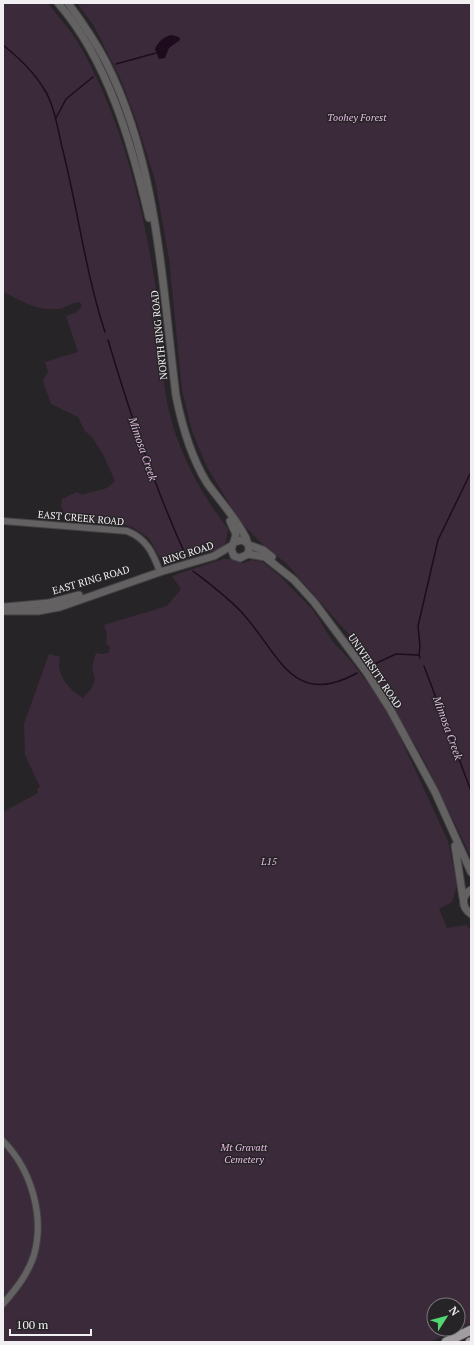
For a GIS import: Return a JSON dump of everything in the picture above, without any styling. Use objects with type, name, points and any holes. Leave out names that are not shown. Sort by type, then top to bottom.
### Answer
[{"type":"main road","points":[[446,1342],[471,1330]]},
{"type":"street","name":"NORTH RING ROAD","points":[[58,3],[84,38],[105,79],[118,113],[142,187],[157,260],[172,390],[178,422],[198,474],[235,529],[236,534],[233,544]]},
{"type":"street","name":"NORTH RING ROAD","points":[[68,3],[106,61],[126,110],[136,140],[148,185],[160,260],[176,396],[182,422],[190,445],[206,481],[242,530],[248,544]]},
{"type":"street","points":[[118,113],[126,110]]},
{"type":"street","name":"EAST CREEK ROAD","points":[[3,521],[127,531],[134,534],[147,544],[152,551],[160,572]]},
{"type":"street","points":[[234,556],[232,552],[233,544],[242,540],[266,552],[290,574],[292,579]]},
{"type":"street","name":"RING ROAD","points":[[150,577],[160,572],[214,556],[233,544]]},
{"type":"street","points":[[214,556],[234,556],[240,558],[248,554],[248,544]]},
{"type":"street","name":"UNIVERSITY ROAD","points":[[248,554],[265,557],[292,579],[314,602],[384,698],[435,792],[471,872]]},
{"type":"street","name":"EAST RING ROAD","points":[[3,606],[59,601],[160,572]]},
{"type":"street","name":"EAST RING ROAD","points":[[3,611],[38,611],[60,607],[86,597],[150,577]]},
{"type":"street","name":"UNIVERSITY ROAD","points":[[451,830],[457,854],[465,908],[471,914]]},
{"type":"street","points":[[463,898],[471,890]]},
{"type":"street","points":[[3,1141],[18,1158],[24,1171],[35,1202],[38,1220],[34,1255],[16,1290],[3,1304]]},
{"type":"green space","points":[[3,3],[48,3],[77,41],[107,102],[130,168],[139,201],[153,269],[159,312],[162,364],[167,404],[172,423],[186,461],[205,496],[228,529],[226,541],[221,549],[163,563],[149,538],[134,528],[126,525],[67,519],[61,506],[62,499],[77,492],[82,495],[100,490],[112,485],[115,481],[103,454],[92,437],[85,431],[78,417],[51,404],[43,381],[48,372],[45,362],[78,352],[66,316],[77,312],[82,306],[80,302],[59,309],[49,309],[35,307],[3,292]]},
{"type":"green space","name":"Toohey Forest","points":[[77,3],[471,3],[471,857],[424,760],[351,637],[286,563],[267,549],[239,520],[207,467],[192,431],[182,390],[169,259],[155,180],[136,120],[121,80],[94,26]]},
{"type":"green space","name":"Mt Gravatt Cemetery","points":[[223,559],[231,559],[243,563],[252,560],[263,562],[280,576],[313,610],[333,642],[351,661],[386,707],[448,841],[457,885],[452,902],[439,909],[447,928],[467,925],[471,931],[471,1323],[466,1325],[466,1297],[426,1297],[426,1337],[441,1337],[430,1342],[3,1342],[3,812],[38,793],[37,789],[40,787],[25,755],[24,724],[49,654],[60,657],[60,670],[64,681],[83,698],[92,688],[95,679],[92,667],[96,653],[109,653],[110,647],[106,644],[107,636],[104,625],[167,606],[181,589],[172,576]]},
{"type":"shaded area","points":[[172,35],[179,37],[180,40],[169,48],[165,58],[159,59],[155,49],[156,46],[164,38]]},
{"type":"waterway","name":"Mimosa Creek","points":[[3,45],[31,71],[44,89],[50,102],[68,170],[92,286],[105,332]]},
{"type":"waterway","name":"Mimosa Creek","points":[[116,64],[156,53]]},
{"type":"waterway","name":"Mimosa Creek","points":[[56,118],[66,99],[93,77]]},
{"type":"waterway","name":"Mimosa Creek","points":[[108,340],[143,450],[163,503],[186,556]]},
{"type":"waterway","points":[[419,655],[420,646],[418,626],[438,540],[471,472]]},
{"type":"waterway","name":"Mimosa Creek","points":[[193,571],[220,592],[244,615],[278,660],[302,681],[317,685],[335,682],[357,673]]},
{"type":"waterway","name":"Mimosa Creek","points":[[368,667],[396,654],[419,655],[420,658]]},
{"type":"waterway","name":"Mimosa Creek","points":[[424,666],[471,791]]},
{"type":"park label","name":"L15","points":[[269,861]]}]
